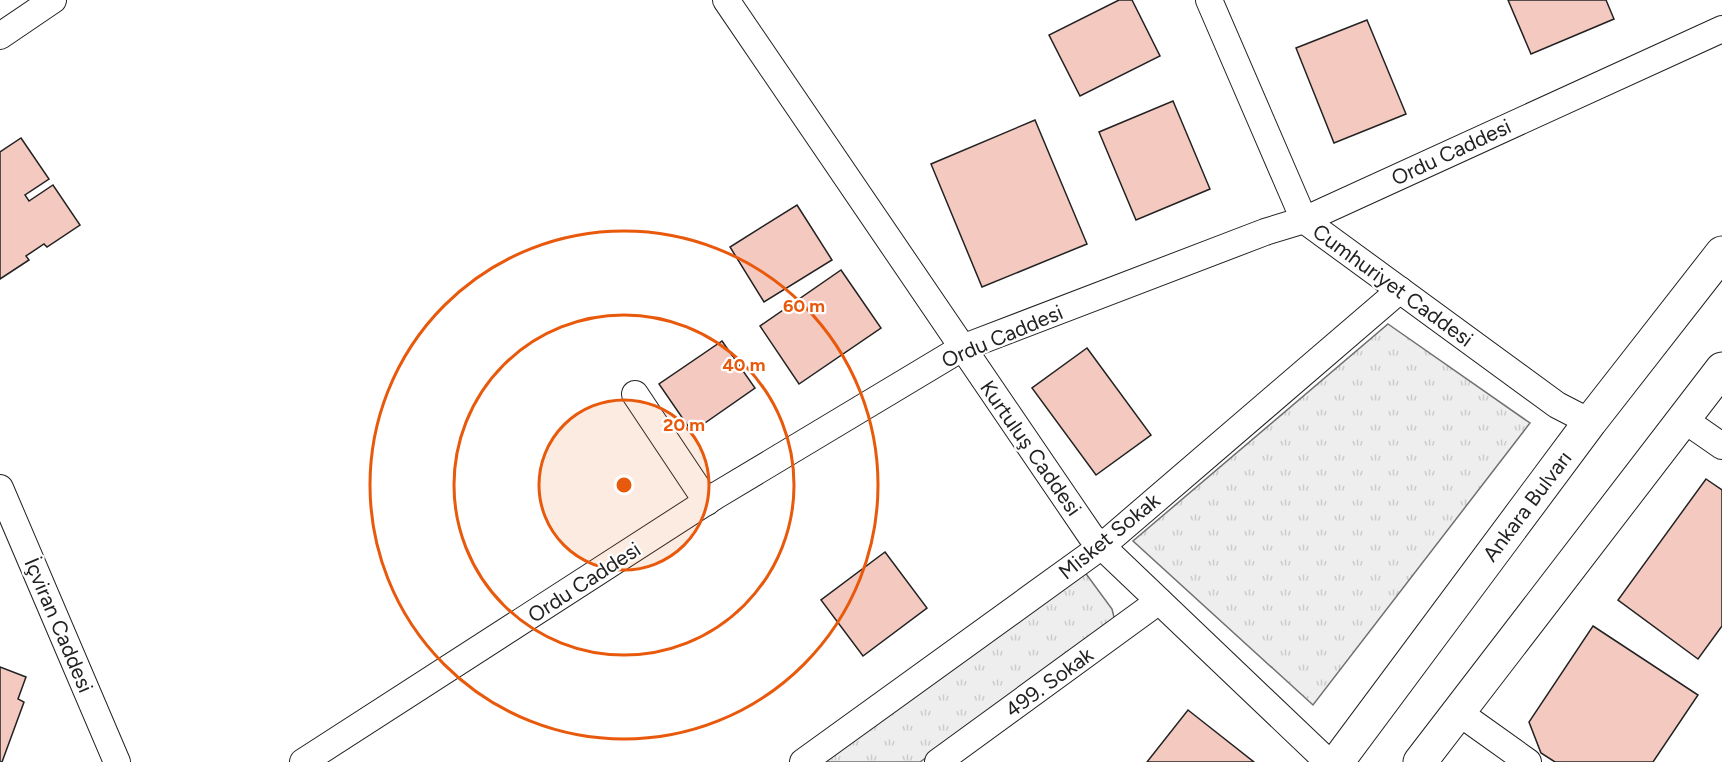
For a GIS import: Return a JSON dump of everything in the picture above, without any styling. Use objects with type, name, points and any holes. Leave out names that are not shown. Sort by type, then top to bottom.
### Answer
[{"type":"main road","name":"Ankara Bulvarı","points":[[1337,762],[1590,422],[1722,253]]},
{"type":"main road","points":[[1420,762],[1722,369]]},
{"type":"street","points":[[0,36],[53,0]]},
{"type":"street","name":"Kurtuluş Caddesi","points":[[726,0],[1091,536],[1328,762]]},
{"type":"street","name":"Cumhuriyet Caddesi","points":[[1209,0],[1304,220],[1557,405],[1590,422]]},
{"type":"street","name":"Ordu Caddesi","points":[[303,762],[707,502],[962,348],[1265,232],[1304,220],[1722,29]]},
{"type":"street","name":"Misket Sokak","points":[[803,762],[1102,546],[1400,290]]},
{"type":"street","points":[[635,394],[707,502]]},
{"type":"street","points":[[1683,419],[1722,446]]},
{"type":"street","name":"İçviran Caddesi","points":[[0,488],[117,762]]},
{"type":"street","name":"499. Sokak","points":[[938,762],[1159,601]]},
{"type":"street","points":[[1458,712],[1528,762]]},
{"type":"green space","points":[[1388,324],[1530,423],[1313,705],[1133,541]]},
{"type":"green space","points":[[1084,571],[1112,609],[1113,624],[920,762],[818,762]]},
{"type":"building","points":[[1119,0],[1132,0],[1160,56],[1080,96],[1049,35]]},
{"type":"building","points":[[1508,0],[1606,0],[1614,19],[1531,54]]},
{"type":"building","points":[[1367,20],[1406,114],[1334,143],[1296,48]]},
{"type":"building","points":[[1173,101],[1210,189],[1136,220],[1099,132]]},
{"type":"building","points":[[1035,120],[1087,244],[982,287],[931,164]]},
{"type":"building","points":[[21,138],[49,179],[25,195],[29,201],[53,185],[80,225],[47,247],[44,244],[26,256],[29,260],[0,279],[0,152]]},
{"type":"building","points":[[797,205],[832,260],[764,302],[730,247]]},
{"type":"building","points":[[841,270],[881,328],[799,384],[760,326]]},
{"type":"building","points":[[722,341],[755,388],[692,432],[659,384]]},
{"type":"building","points":[[1087,348],[1151,435],[1096,475],[1032,388]]},
{"type":"building","points":[[1706,479],[1722,490],[1722,626],[1698,659],[1618,600]]},
{"type":"building","points":[[885,552],[927,608],[863,656],[821,600]]},
{"type":"building","points":[[1593,626],[1698,695],[1653,762],[1555,762],[1541,753],[1529,722]]},
{"type":"building","points":[[0,667],[26,677],[18,699],[24,702],[2,762],[0,762]]},
{"type":"building","points":[[1188,710],[1254,762],[1147,762]]}]
